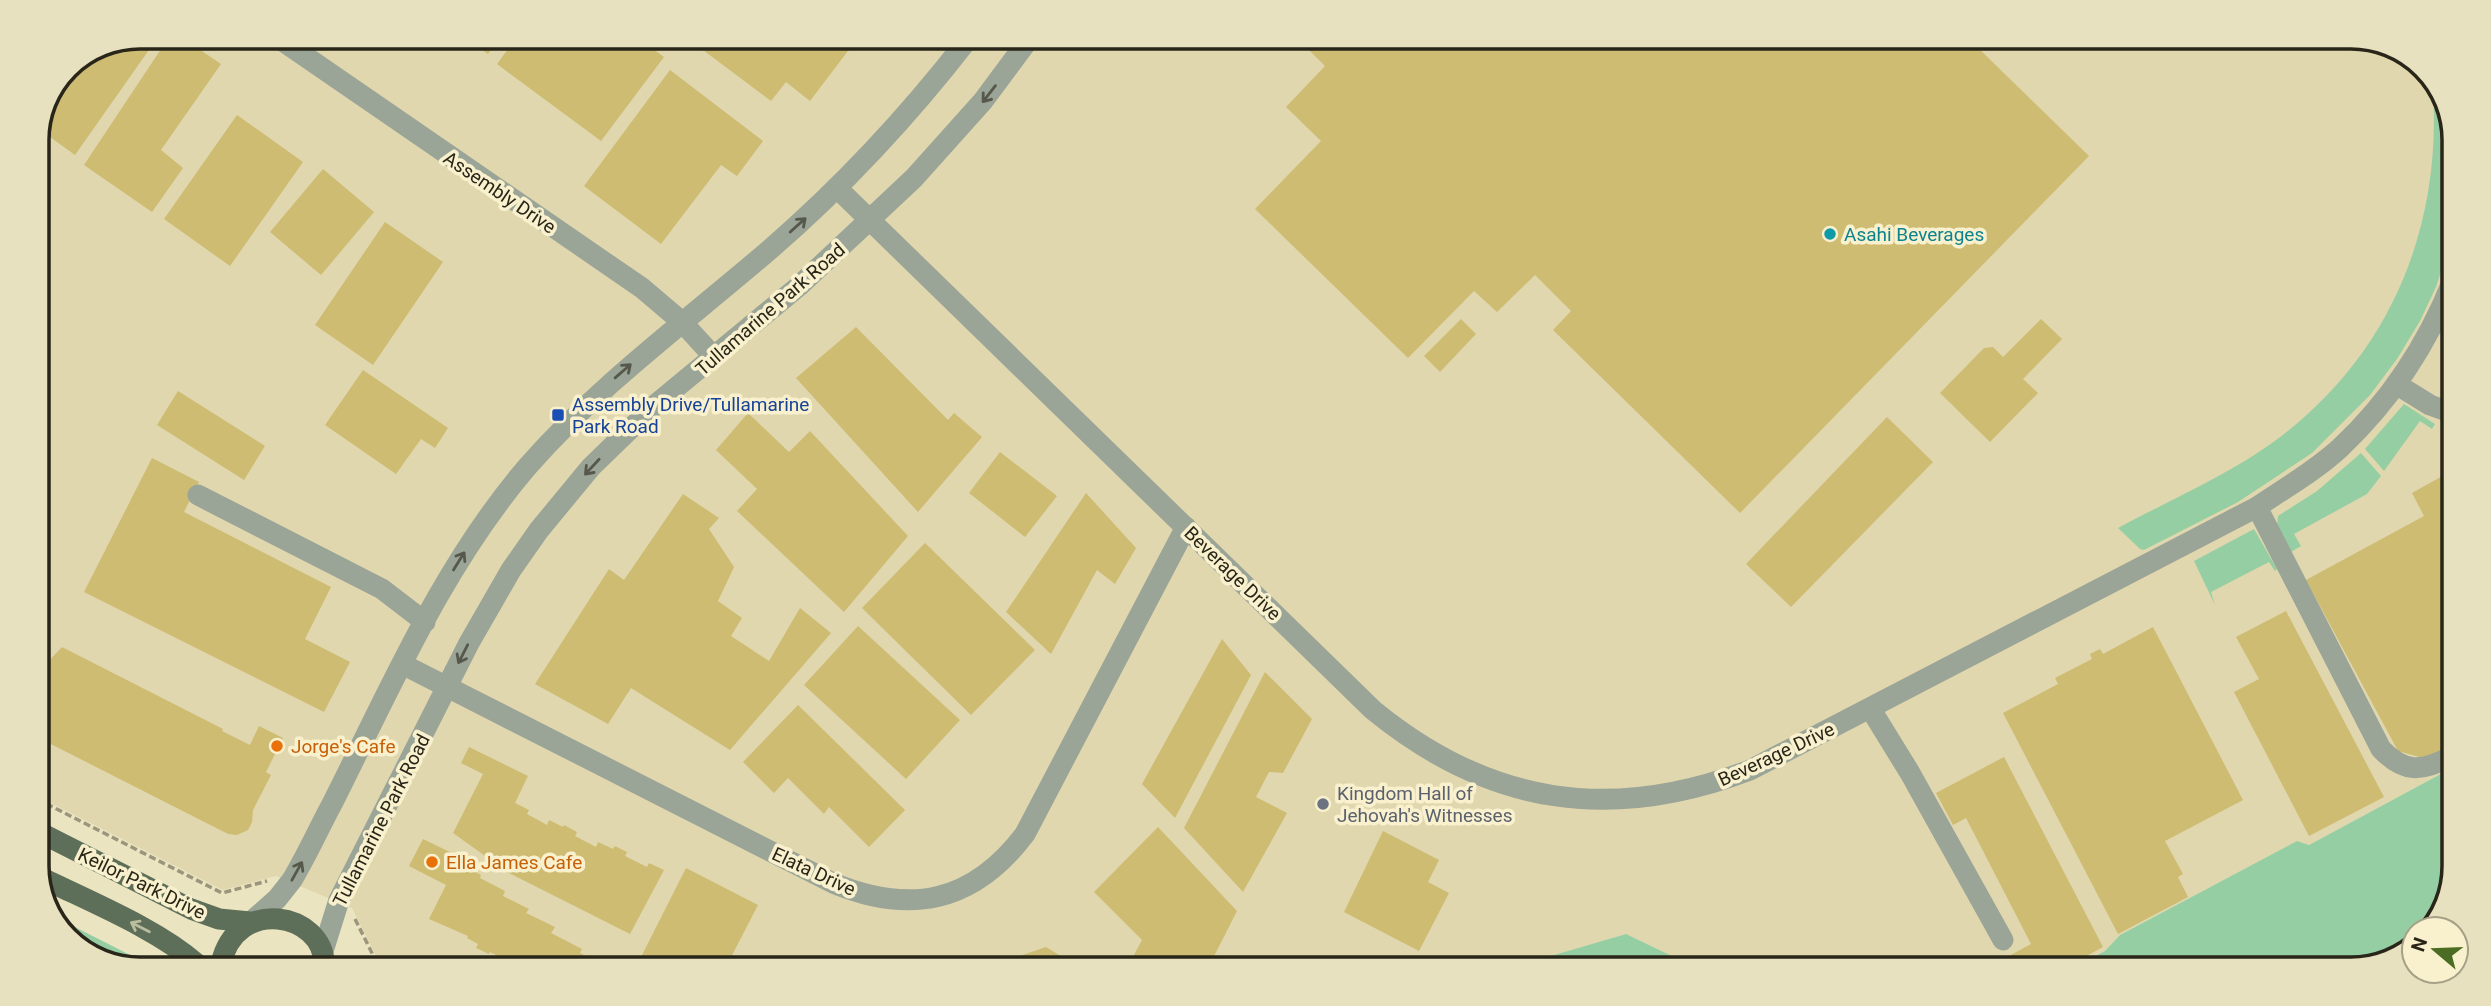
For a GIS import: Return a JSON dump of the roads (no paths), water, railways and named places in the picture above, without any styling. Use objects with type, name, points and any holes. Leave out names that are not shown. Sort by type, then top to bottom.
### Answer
[{"type":"main road","name":"Keilor Park Drive","points":[[49,837],[191,909],[219,919],[274,919],[290,922],[308,932],[325,957]]},
{"type":"main road","name":"Keilor Park Drive","points":[[51,882],[168,942],[188,957]]},
{"type":"main road","points":[[224,957],[231,938],[251,921]]},
{"type":"street","name":"Assembly Drive","points":[[294,49],[642,288],[682,322],[715,357]]},
{"type":"street","points":[[251,921],[277,899],[292,880],[425,622],[477,533],[526,469],[586,404],[749,267],[837,188],[908,114],[960,49]]},
{"type":"street","name":"Tullamarine Park Road","points":[[326,957],[339,900],[447,686],[511,570],[564,498],[591,467],[655,405],[799,286],[871,221],[949,141],[1022,49]]},
{"type":"street","name":"Beverage Drive","points":[[837,188],[1373,710],[1397,730],[1452,764],[1530,791],[1559,797],[1632,800],[1712,785],[1751,770],[2257,506],[2301,478],[2339,448],[2396,384],[2424,341],[2442,303]]},
{"type":"street","points":[[2396,384],[2442,409]]},
{"type":"street","points":[[198,495],[382,589],[425,622]]},
{"type":"street","points":[[2257,506],[2352,697],[2381,749],[2391,760],[2417,768],[2432,766],[2442,761]]},
{"type":"street","name":"Elata Drive","points":[[402,664],[833,883],[888,900],[928,898],[946,894],[980,878],[996,867],[1025,834],[1186,527]]},
{"type":"street","points":[[1870,708],[1910,773],[2003,940]]},
{"type":"place","name":"Asahi Beverages","points":[[1830,234]]},
{"type":"place","name":"Assembly Drive/Tullamarine Park Road","points":[[558,415]]},
{"type":"place","name":"Jorge's Cafe","points":[[277,746]]},
{"type":"place","name":"Kingdom Hall of Jehovah's Witnesses","points":[[1323,804]]},
{"type":"place","name":"Ella James Cafe","points":[[432,862]]}]
